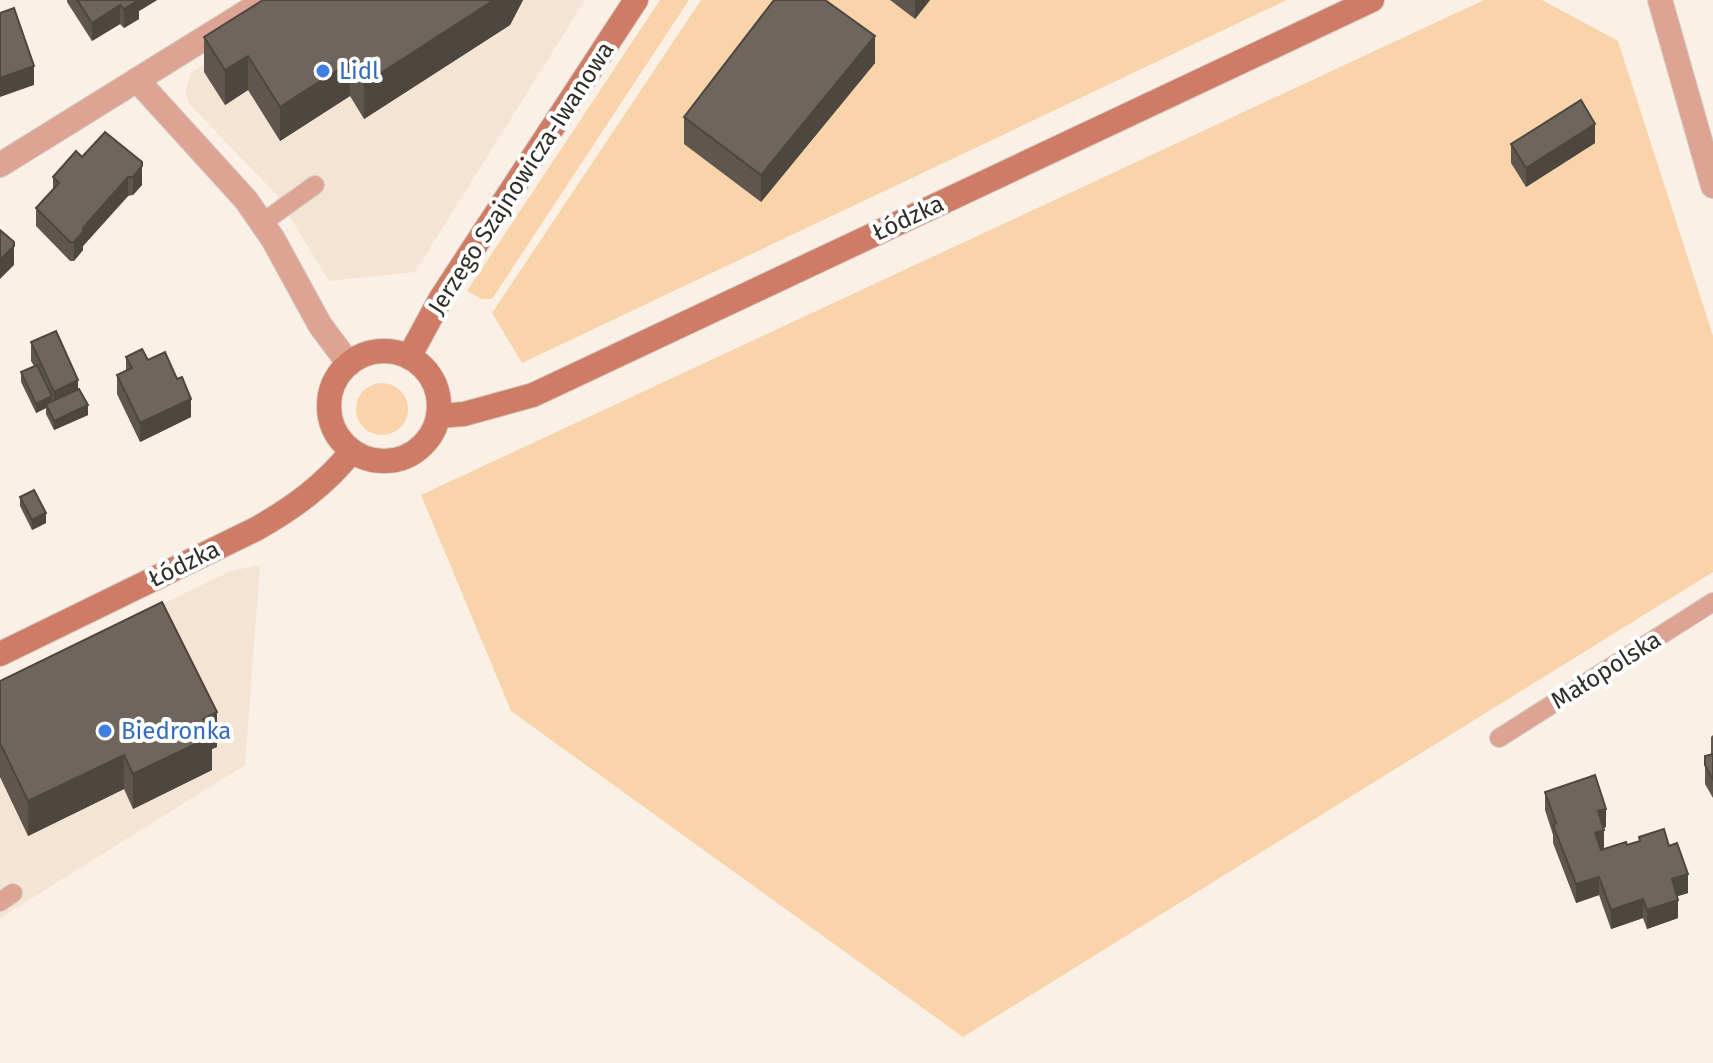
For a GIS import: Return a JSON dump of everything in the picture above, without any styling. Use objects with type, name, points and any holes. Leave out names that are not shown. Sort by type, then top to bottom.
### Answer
[{"type":"street","points":[[0,165],[266,0]]},
{"type":"street","name":"Jerzego Szajnowicza-Iwanowa","points":[[409,357],[441,298],[636,0]]},
{"type":"street","name":"Łódzka","points":[[438,416],[464,414],[533,395],[1372,0]]},
{"type":"street","points":[[1660,0],[1713,186]]},
{"type":"street","points":[[137,80],[246,200],[320,325],[349,364]]},
{"type":"street","points":[[384,351],[409,357],[431,377],[438,396],[438,416],[426,442],[404,458],[377,461],[352,451],[335,432],[329,408],[334,383],[359,357],[384,351]]},
{"type":"street","name":"Łódzka","points":[[0,654],[294,508],[352,451]]},
{"type":"lane","points":[[262,223],[315,185]]},
{"type":"lane","name":"Małopolska","points":[[1499,738],[1713,602]]},
{"type":"shaded area","points":[[306,0],[585,0],[415,272],[329,281],[276,194],[189,104],[185,92],[191,73]]},
{"type":"shaded area","points":[[660,0],[689,0],[492,299],[482,299],[467,291]]},
{"type":"shaded area","points":[[701,0],[1287,0],[522,363],[492,313]]},
{"type":"shaded area","points":[[1484,0],[1542,0],[1618,41],[1713,336],[1713,572],[963,1037],[511,711],[421,495]]},
{"type":"shaded area","points":[[382,383],[400,391],[408,409],[400,427],[382,435],[364,427],[356,409],[364,391]]},
{"type":"shaded area","points":[[260,565],[245,765],[0,918],[0,682],[231,571]]},
{"type":"building","points":[[77,0],[139,0],[124,9],[120,5],[92,23]]},
{"type":"building","points":[[263,0],[494,0],[364,84],[350,62],[280,107],[248,56],[225,70],[204,37]]},
{"type":"building","points":[[774,0],[825,0],[875,36],[761,175],[684,117]]},
{"type":"building","points":[[14,8],[34,66],[0,78],[0,13]]},
{"type":"building","points":[[1581,100],[1595,124],[1526,168],[1511,144]]},
{"type":"building","points":[[105,132],[142,162],[142,166],[133,177],[128,177],[74,242],[70,242],[36,208],[59,183],[53,177],[76,151],[82,157]]},
{"type":"building","points":[[0,230],[14,242],[14,246],[0,260]]},
{"type":"building","points":[[56,331],[78,380],[54,392],[31,342]]},
{"type":"building","points":[[142,349],[148,360],[165,352],[177,379],[182,377],[191,399],[140,423],[117,375],[132,368],[126,357]]},
{"type":"building","points":[[37,365],[52,396],[36,404],[21,372]]},
{"type":"building","points":[[79,389],[88,405],[54,421],[46,404]]},
{"type":"building","points":[[34,490],[46,513],[32,520],[20,497]]},
{"type":"building","name":"Biedronka","points":[[162,602],[217,712],[203,719],[212,736],[133,774],[124,755],[28,801],[0,743],[0,681]]},
{"type":"building","points":[[1713,754],[1713,780],[1705,765],[1705,756]]},
{"type":"building","points":[[1595,775],[1606,809],[1598,811],[1604,830],[1595,833],[1601,850],[1640,841],[1639,837],[1664,829],[1669,846],[1677,843],[1688,874],[1672,879],[1678,900],[1647,910],[1643,899],[1611,910],[1599,877],[1576,884],[1553,825],[1556,823],[1545,792]]},
{"type":"place","name":"Lidl","points":[[323,71]]},
{"type":"place","name":"Biedronka","points":[[105,731]]}]
